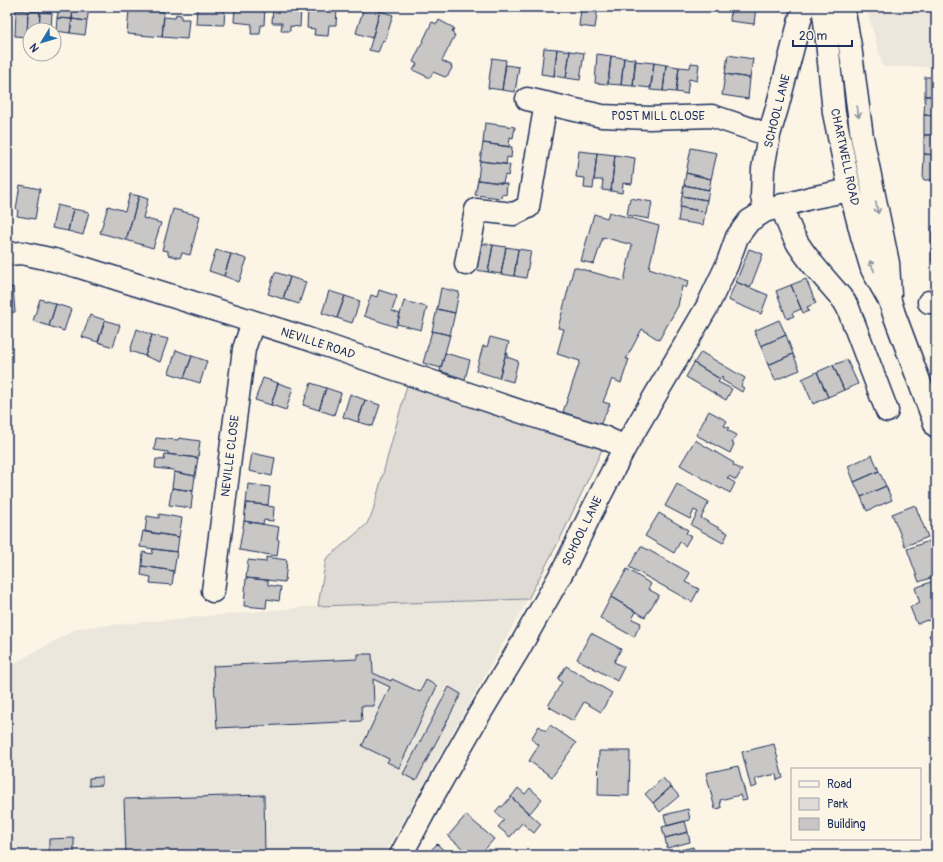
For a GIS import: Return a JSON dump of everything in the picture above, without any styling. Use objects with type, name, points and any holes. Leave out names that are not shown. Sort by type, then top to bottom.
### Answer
[{"type":"main road","name":"CHARTWELL ROAD","points":[[823,7],[826,21],[834,113],[850,190],[862,236],[872,269],[890,301],[936,426]]},
{"type":"main road","name":"CHARTWELL ROAD","points":[[843,7],[850,46],[862,136],[888,263],[890,301]]},
{"type":"main road","name":"SCHOOL LANE","points":[[774,208],[762,196],[763,170],[769,135],[802,12]]},
{"type":"main road","name":"POST MILL CLOSE","points":[[466,264],[476,210],[514,214],[528,208],[537,101],[602,116],[649,118],[712,116],[769,135]]},
{"type":"main road","name":"SCHOOL LANE","points":[[401,855],[474,723],[517,652],[565,567],[625,447],[707,307],[737,237],[749,220],[774,208],[810,198],[850,190]]},
{"type":"main road","points":[[774,208],[786,219],[806,256],[844,300],[888,411]]},
{"type":"main road","name":"NEVILLE ROAD","points":[[7,254],[22,253],[77,266],[304,338],[543,419],[603,437],[625,447]]},
{"type":"main road","name":"NEVILLE CLOSE","points":[[213,591],[244,349],[253,322]]},
{"type":"shaded area","points":[[866,7],[936,7],[936,67],[883,67]]},
{"type":"shaded area","points":[[528,599],[384,855],[7,855],[7,667],[78,628],[318,606]]},
{"type":"green space","points":[[409,378],[606,441],[561,537],[528,599],[318,606],[326,559],[366,525],[372,514]]},
{"type":"building","points":[[59,7],[73,7],[72,19],[57,18]]},
{"type":"building","points":[[73,7],[89,8],[87,21],[72,19]]},
{"type":"building","points":[[197,7],[225,7],[224,25],[196,24]]},
{"type":"building","points":[[235,7],[265,7],[264,25],[261,25],[260,34],[251,34],[252,24],[234,22]]},
{"type":"building","points":[[273,7],[301,7],[300,27],[290,26],[290,31],[281,31],[282,23],[272,23]]},
{"type":"building","points":[[308,7],[337,7],[336,25],[329,25],[328,36],[314,35],[315,29],[307,28]]},
{"type":"building","points":[[364,7],[380,11],[372,38],[356,33]]},
{"type":"building","points":[[562,7],[598,7],[595,28],[579,26],[581,10]]},
{"type":"building","points":[[731,7],[756,7],[754,24],[730,21]]},
{"type":"building","points":[[129,9],[164,12],[162,37],[127,34]]},
{"type":"building","points":[[16,10],[28,11],[28,22],[22,22],[22,37],[15,36]]},
{"type":"building","points":[[28,11],[40,12],[39,22],[28,22]]},
{"type":"building","points":[[380,11],[393,15],[385,41],[383,40],[378,52],[369,50]]},
{"type":"building","points":[[40,12],[52,13],[51,22],[39,22]]},
{"type":"building","points":[[176,14],[181,15],[181,19],[189,19],[187,39],[162,37],[164,17],[175,18]]},
{"type":"building","points":[[57,18],[72,19],[70,33],[62,32],[62,22],[57,22]]},
{"type":"building","points":[[72,19],[87,21],[85,35],[70,33]]},
{"type":"building","points":[[439,20],[454,28],[452,33],[455,35],[442,61],[451,65],[452,68],[445,77],[433,72],[430,78],[413,70],[417,64],[413,62],[432,22],[437,24]]},
{"type":"building","points":[[544,48],[557,49],[554,76],[541,74]]},
{"type":"building","points":[[557,49],[570,51],[566,78],[554,76]]},
{"type":"building","points":[[570,51],[584,53],[580,80],[566,78]]},
{"type":"building","points":[[597,54],[611,56],[608,84],[595,83]]},
{"type":"building","points":[[728,55],[753,59],[750,78],[725,74]]},
{"type":"building","points":[[611,56],[624,58],[621,85],[608,84]]},
{"type":"building","points":[[492,58],[506,60],[502,90],[488,88]]},
{"type":"building","points":[[624,58],[636,59],[633,86],[621,85]]},
{"type":"building","points":[[635,61],[654,63],[651,88],[633,86]]},
{"type":"building","points":[[654,63],[666,65],[663,91],[650,90]]},
{"type":"building","points":[[691,63],[699,64],[697,81],[689,79],[687,94],[676,92],[679,67],[690,68]]},
{"type":"building","points":[[506,65],[519,67],[515,92],[502,90]]},
{"type":"building","points":[[666,65],[679,67],[676,92],[663,91]]},
{"type":"building","points":[[725,74],[750,78],[748,99],[722,95]]},
{"type":"building","points":[[925,77],[936,77],[936,96],[925,96]]},
{"type":"building","points":[[925,96],[936,96],[936,116],[924,115]]},
{"type":"building","points":[[924,115],[936,116],[936,135],[924,135]]},
{"type":"building","points":[[485,123],[515,127],[513,138],[510,137],[509,147],[483,143]]},
{"type":"building","points":[[924,135],[936,135],[936,155],[924,154]]},
{"type":"building","points":[[483,143],[512,147],[511,158],[507,157],[506,164],[480,161]]},
{"type":"building","points":[[691,148],[717,153],[711,179],[686,173]]},
{"type":"building","points":[[579,151],[597,153],[593,189],[584,188],[585,178],[576,177]]},
{"type":"building","points":[[597,153],[615,155],[611,191],[602,190],[603,180],[594,180]]},
{"type":"building","points":[[924,154],[936,155],[936,180],[923,180]]},
{"type":"building","points":[[615,155],[635,158],[632,184],[623,183],[622,193],[611,191]]},
{"type":"building","points":[[480,161],[510,165],[508,176],[505,175],[503,183],[478,180]]},
{"type":"building","points":[[686,173],[711,179],[709,190],[684,185]]},
{"type":"building","points":[[478,180],[507,184],[506,195],[502,194],[501,198],[475,195]]},
{"type":"building","points":[[20,185],[40,189],[35,219],[17,216],[18,210],[16,209]]},
{"type":"building","points":[[684,185],[709,190],[707,200],[682,196]]},
{"type":"building","points":[[130,194],[139,196],[126,240],[100,233],[108,206],[125,211]]},
{"type":"building","points":[[139,196],[148,199],[143,218],[161,223],[153,248],[126,240]]},
{"type":"building","points":[[682,196],[707,200],[705,212],[680,207]]},
{"type":"building","points":[[630,198],[652,202],[649,219],[627,215]]},
{"type":"building","points":[[57,205],[73,209],[68,231],[52,228]]},
{"type":"building","points":[[680,207],[705,212],[703,225],[678,221]]},
{"type":"building","points":[[73,209],[89,212],[83,235],[68,231]]},
{"type":"building","points":[[173,209],[200,216],[190,255],[182,253],[180,258],[168,255],[168,251],[162,250]]},
{"type":"building","points":[[609,212],[659,226],[649,268],[689,281],[686,288],[682,286],[678,306],[659,340],[642,329],[626,359],[629,359],[621,383],[612,379],[603,402],[610,404],[600,425],[563,412],[580,361],[557,354],[564,329],[558,328],[574,267],[624,281],[632,245],[603,237],[594,264],[581,261],[594,214],[607,218]]},
{"type":"building","points":[[932,226],[936,226],[936,262],[932,262]]},
{"type":"building","points":[[480,243],[493,245],[488,272],[476,270]]},
{"type":"building","points":[[493,245],[506,247],[501,274],[488,272]]},
{"type":"building","points":[[506,247],[518,249],[514,276],[501,274]]},
{"type":"building","points":[[518,249],[531,251],[526,278],[514,276]]},
{"type":"building","points":[[749,249],[763,254],[750,288],[736,282]]},
{"type":"building","points":[[216,250],[231,254],[224,276],[209,271]]},
{"type":"building","points":[[231,254],[247,259],[239,282],[224,276]]},
{"type":"building","points":[[275,272],[290,277],[283,299],[268,294]]},
{"type":"building","points":[[290,277],[306,282],[299,304],[283,299]]},
{"type":"building","points":[[806,279],[816,303],[807,307],[809,311],[803,313],[791,285]]},
{"type":"building","points":[[736,282],[768,295],[761,314],[728,300]]},
{"type":"building","points":[[791,285],[801,309],[792,313],[794,316],[787,319],[776,291]]},
{"type":"building","points":[[13,287],[15,312],[7,313],[7,288]]},
{"type":"building","points":[[441,288],[459,292],[455,313],[437,309]]},
{"type":"building","points":[[379,290],[397,296],[392,311],[400,314],[396,327],[364,316],[371,295],[377,297]]},
{"type":"building","points":[[329,291],[345,296],[337,318],[322,313]]},
{"type":"building","points":[[345,296],[360,301],[352,323],[337,318]]},
{"type":"building","points":[[40,299],[56,304],[49,326],[33,321]]},
{"type":"building","points":[[404,301],[427,307],[421,330],[397,324]]},
{"type":"building","points":[[56,304],[71,309],[64,331],[49,326]]},
{"type":"building","points":[[437,309],[455,313],[450,335],[432,331]]},
{"type":"building","points":[[90,315],[105,320],[98,342],[82,337]]},
{"type":"building","points":[[105,320],[120,325],[113,347],[98,342]]},
{"type":"building","points":[[779,320],[786,335],[761,346],[754,331]]},
{"type":"building","points":[[137,329],[152,335],[145,356],[130,351]]},
{"type":"building","points":[[432,331],[450,335],[441,368],[423,363]]},
{"type":"building","points":[[152,335],[168,339],[160,362],[145,356]]},
{"type":"building","points":[[786,335],[793,354],[768,365],[761,346]]},
{"type":"building","points":[[490,337],[509,342],[499,378],[476,371],[483,346],[487,347]]},
{"type":"building","points":[[176,350],[192,356],[184,378],[169,373]]},
{"type":"building","points":[[701,352],[745,378],[741,386],[744,388],[742,392],[722,380],[722,376],[720,379],[694,363]]},
{"type":"building","points":[[445,353],[470,360],[465,379],[440,371]]},
{"type":"building","points":[[506,353],[508,353],[507,357],[518,361],[513,382],[499,378]]},
{"type":"building","points":[[793,354],[800,370],[775,380],[768,365]]},
{"type":"building","points":[[192,356],[207,361],[200,383],[184,378]]},
{"type":"building","points":[[847,360],[858,384],[844,390],[833,365]]},
{"type":"building","points":[[694,363],[720,379],[718,382],[732,389],[726,400],[686,377]]},
{"type":"building","points":[[833,365],[844,390],[828,397],[817,372]]},
{"type":"building","points":[[817,372],[828,397],[813,404],[802,379]]},
{"type":"building","points":[[263,378],[278,383],[271,405],[255,400]]},
{"type":"building","points":[[278,383],[293,388],[286,410],[271,405]]},
{"type":"building","points":[[311,383],[326,388],[319,410],[303,405]]},
{"type":"building","points":[[326,388],[341,393],[334,415],[319,410]]},
{"type":"building","points":[[350,394],[365,400],[358,422],[343,417]]},
{"type":"building","points":[[365,400],[380,405],[373,426],[358,422]]},
{"type":"building","points":[[709,411],[727,421],[724,426],[729,428],[727,430],[737,435],[732,443],[734,444],[730,453],[696,435]]},
{"type":"building","points":[[156,438],[178,440],[179,438],[200,441],[198,458],[168,454],[168,452],[154,450]]},
{"type":"building","points":[[695,440],[734,463],[733,465],[742,470],[736,480],[729,476],[727,478],[735,483],[730,493],[680,465]]},
{"type":"building","points":[[252,453],[275,458],[272,476],[249,471]]},
{"type":"building","points":[[165,454],[198,458],[195,476],[174,472],[173,470],[155,468],[156,459],[164,460]]},
{"type":"building","points":[[872,455],[879,471],[854,482],[848,466]]},
{"type":"building","points":[[879,471],[886,486],[861,497],[854,482]]},
{"type":"building","points":[[174,472],[195,476],[193,491],[172,488]]},
{"type":"building","points":[[248,484],[270,487],[268,505],[246,503]]},
{"type":"building","points":[[677,484],[709,502],[701,518],[728,533],[723,543],[691,525],[698,512],[694,510],[690,519],[665,506]]},
{"type":"building","points":[[886,486],[892,500],[867,511],[861,497]]},
{"type":"building","points":[[172,488],[193,491],[191,508],[169,505]]},
{"type":"building","points":[[246,503],[274,507],[273,521],[264,520],[263,524],[244,521]]},
{"type":"building","points":[[915,505],[928,537],[905,546],[892,514]]},
{"type":"building","points":[[659,513],[688,530],[686,533],[691,536],[685,546],[680,542],[674,553],[645,536]]},
{"type":"building","points":[[159,514],[182,518],[179,537],[145,532],[147,516],[159,518]]},
{"type":"building","points":[[244,521],[279,527],[277,556],[239,550]]},
{"type":"building","points":[[143,531],[179,537],[177,552],[140,547]]},
{"type":"building","points":[[929,541],[936,558],[936,576],[919,582],[907,549]]},
{"type":"building","points":[[641,546],[690,573],[685,582],[699,589],[692,602],[629,567]]},
{"type":"building","points":[[153,549],[177,552],[174,571],[142,566],[143,552],[152,554]]},
{"type":"building","points":[[266,557],[287,560],[285,582],[246,578],[248,560],[266,562]]},
{"type":"building","points":[[142,566],[174,571],[172,585],[150,583],[151,577],[141,575]]},
{"type":"building","points":[[627,569],[651,584],[648,589],[659,595],[645,617],[611,597]]},
{"type":"building","points":[[246,578],[268,580],[268,585],[281,587],[279,601],[267,599],[266,608],[244,606]]},
{"type":"building","points":[[936,580],[936,617],[917,624],[910,607],[920,603],[915,588]]},
{"type":"building","points":[[611,597],[636,612],[632,619],[641,623],[634,637],[600,618]]},
{"type":"building","points":[[936,632],[936,652],[929,635]]},
{"type":"building","points":[[591,633],[621,649],[614,662],[624,667],[617,681],[577,659]]},
{"type":"building","points":[[358,654],[372,654],[373,673],[391,681],[392,679],[420,692],[426,680],[437,686],[399,768],[387,762],[389,759],[362,746],[390,687],[373,679],[374,706],[361,706],[362,721],[217,728],[213,666],[358,659]]},
{"type":"building","points":[[566,666],[612,693],[601,712],[584,702],[573,721],[548,706],[562,682],[558,679]]},
{"type":"building","points":[[449,687],[461,694],[416,781],[403,774]]},
{"type":"building","points":[[550,725],[576,743],[552,777],[529,761],[539,745],[531,739],[539,726],[546,731]]},
{"type":"building","points":[[774,744],[783,778],[777,780],[776,774],[755,779],[757,786],[751,788],[742,752]]},
{"type":"building","points":[[599,751],[630,751],[629,796],[598,795]]},
{"type":"building","points":[[738,766],[747,800],[742,801],[740,795],[720,800],[721,808],[715,809],[706,773]]},
{"type":"building","points":[[102,777],[102,785],[89,786],[89,778]]},
{"type":"building","points":[[663,778],[671,787],[653,803],[645,794]]},
{"type":"building","points":[[671,787],[679,796],[660,812],[653,803]]},
{"type":"building","points":[[518,788],[525,794],[530,788],[542,799],[529,814],[511,797]]},
{"type":"building","points":[[264,795],[265,855],[126,855],[124,799]]},
{"type":"building","points":[[511,797],[541,824],[534,833],[522,823],[510,837],[498,827],[504,820],[495,812]]},
{"type":"building","points":[[688,809],[690,820],[667,826],[664,815]]},
{"type":"building","points":[[466,815],[494,839],[480,855],[470,855],[448,836]]},
{"type":"building","points":[[685,821],[688,832],[665,838],[662,827]]},
{"type":"building","points":[[688,832],[690,842],[667,848],[665,838]]},
{"type":"building","points":[[74,838],[74,855],[49,855],[49,839]]},
{"type":"building","points":[[437,844],[449,855],[426,855]]},
{"type":"building","points":[[693,847],[695,855],[665,855],[665,854]]}]
